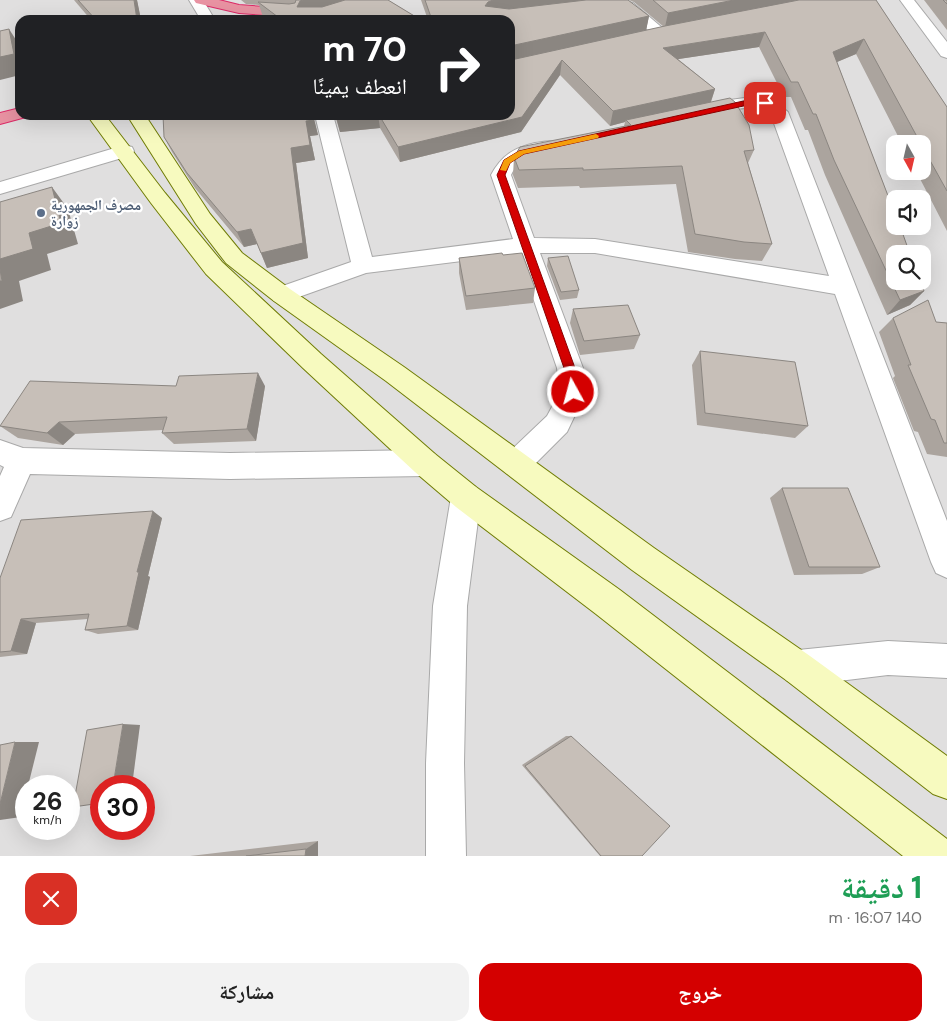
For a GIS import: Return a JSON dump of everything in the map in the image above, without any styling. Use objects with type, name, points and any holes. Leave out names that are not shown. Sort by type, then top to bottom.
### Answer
[{"type":"highway","points":[[201,0],[239,9],[292,13]]},
{"type":"highway","points":[[285,15],[307,8]]},
{"type":"highway","points":[[0,104],[15,100]]},
{"type":"highway","points":[[0,118],[15,114]]},
{"type":"street","points":[[196,0],[205,15]]},
{"type":"street","points":[[907,0],[947,53]]},
{"type":"street","points":[[604,5],[628,6],[661,34]]},
{"type":"street","points":[[642,39],[679,31]]},
{"type":"street","points":[[682,117],[748,103],[765,103],[773,106],[779,112],[947,562]]},
{"type":"street","points":[[100,120],[125,151],[158,198],[214,268],[312,361],[425,463],[936,856]]},
{"type":"street","points":[[139,120],[203,219],[234,258],[282,295],[395,374],[643,559],[798,668],[947,780]]},
{"type":"street","points":[[325,120],[363,266]]},
{"type":"street","points":[[516,464],[557,424],[573,392],[570,368],[501,175],[507,162],[522,152],[569,142]]},
{"type":"street","points":[[0,188],[125,151]]},
{"type":"street","points":[[282,295],[363,266],[527,244],[595,246],[844,287]]},
{"type":"street","points":[[0,507],[11,456],[230,466],[425,463]]},
{"type":"street","points":[[446,856],[445,763],[450,606],[466,496]]},
{"type":"street","points":[[798,668],[888,658],[947,661]]},
{"type":"shaded area","points":[[0,0],[947,0],[947,856],[0,856]]},
{"type":"building","points":[[78,0],[134,0],[136,15],[92,15]]},
{"type":"building","points":[[296,0],[303,0],[300,1],[297,7],[322,7],[345,0],[388,0],[413,15],[275,15],[258,2],[295,3]]},
{"type":"building","points":[[425,0],[493,0],[485,6],[509,9],[586,0],[628,0],[649,16],[515,45],[515,15],[430,15]]},
{"type":"building","points":[[653,0],[734,0],[668,13]]},
{"type":"building","points":[[799,0],[876,0],[947,107],[947,191],[931,162],[931,135],[916,135],[864,39],[833,52],[886,190],[886,235],[903,235],[907,245],[886,245],[886,270],[834,160],[816,114],[813,114],[798,82],[791,82],[765,32],[663,48],[715,89],[613,111],[562,60],[522,117],[515,119],[515,59],[665,26]]},
{"type":"building","points":[[9,29],[14,54],[0,57],[0,31]]},
{"type":"building","points":[[730,98],[735,102],[749,125],[754,150],[744,151],[772,244],[744,242],[695,234],[682,166],[583,170],[583,168],[519,170],[514,157],[520,147],[631,125],[626,120]]},
{"type":"building","points":[[163,120],[314,120],[306,121],[310,145],[291,148],[303,243],[261,253],[251,229],[237,232],[187,173],[164,137]]},
{"type":"building","points":[[382,120],[510,120],[398,147]]},
{"type":"building","points":[[52,187],[61,223],[29,233],[33,249],[0,259],[0,202]]},
{"type":"building","points":[[502,253],[503,255],[522,253],[535,288],[466,296],[459,258]]},
{"type":"building","points":[[568,256],[579,290],[561,292],[548,258]]},
{"type":"building","points":[[895,290],[924,290],[924,291],[900,300]]},
{"type":"building","points":[[928,300],[936,322],[947,323],[947,443],[944,443],[935,420],[931,419],[908,365],[911,365],[893,318]]},
{"type":"building","points":[[628,305],[640,335],[584,341],[573,309]]},
{"type":"building","points":[[700,351],[795,362],[808,426],[705,413]]},
{"type":"building","points":[[258,373],[247,429],[162,433],[167,417],[59,422],[47,433],[0,426],[30,381],[176,386],[179,376]]},
{"type":"building","points":[[782,488],[848,488],[880,567],[809,567]]},
{"type":"building","points":[[153,511],[137,572],[139,572],[127,626],[85,630],[89,614],[21,619],[11,651],[0,652],[0,578],[21,520]]},
{"type":"building","points":[[123,724],[115,775],[90,775],[90,805],[80,806],[79,775],[87,730]]},
{"type":"building","points":[[571,736],[670,826],[642,856],[601,856],[525,766]]},
{"type":"building","points":[[15,742],[0,804],[0,745]]},
{"type":"building","points":[[306,849],[305,856],[246,856]]},
{"type":"slow traffic","points":[[504,170],[507,162],[522,152],[596,136]]},
{"type":"place","name":"مصرف الجمهورية زوارة","points":[[41,213]]},
{"type":"route","points":[[573,392],[570,368],[501,175],[507,162],[522,152],[748,103],[765,103]]}]
